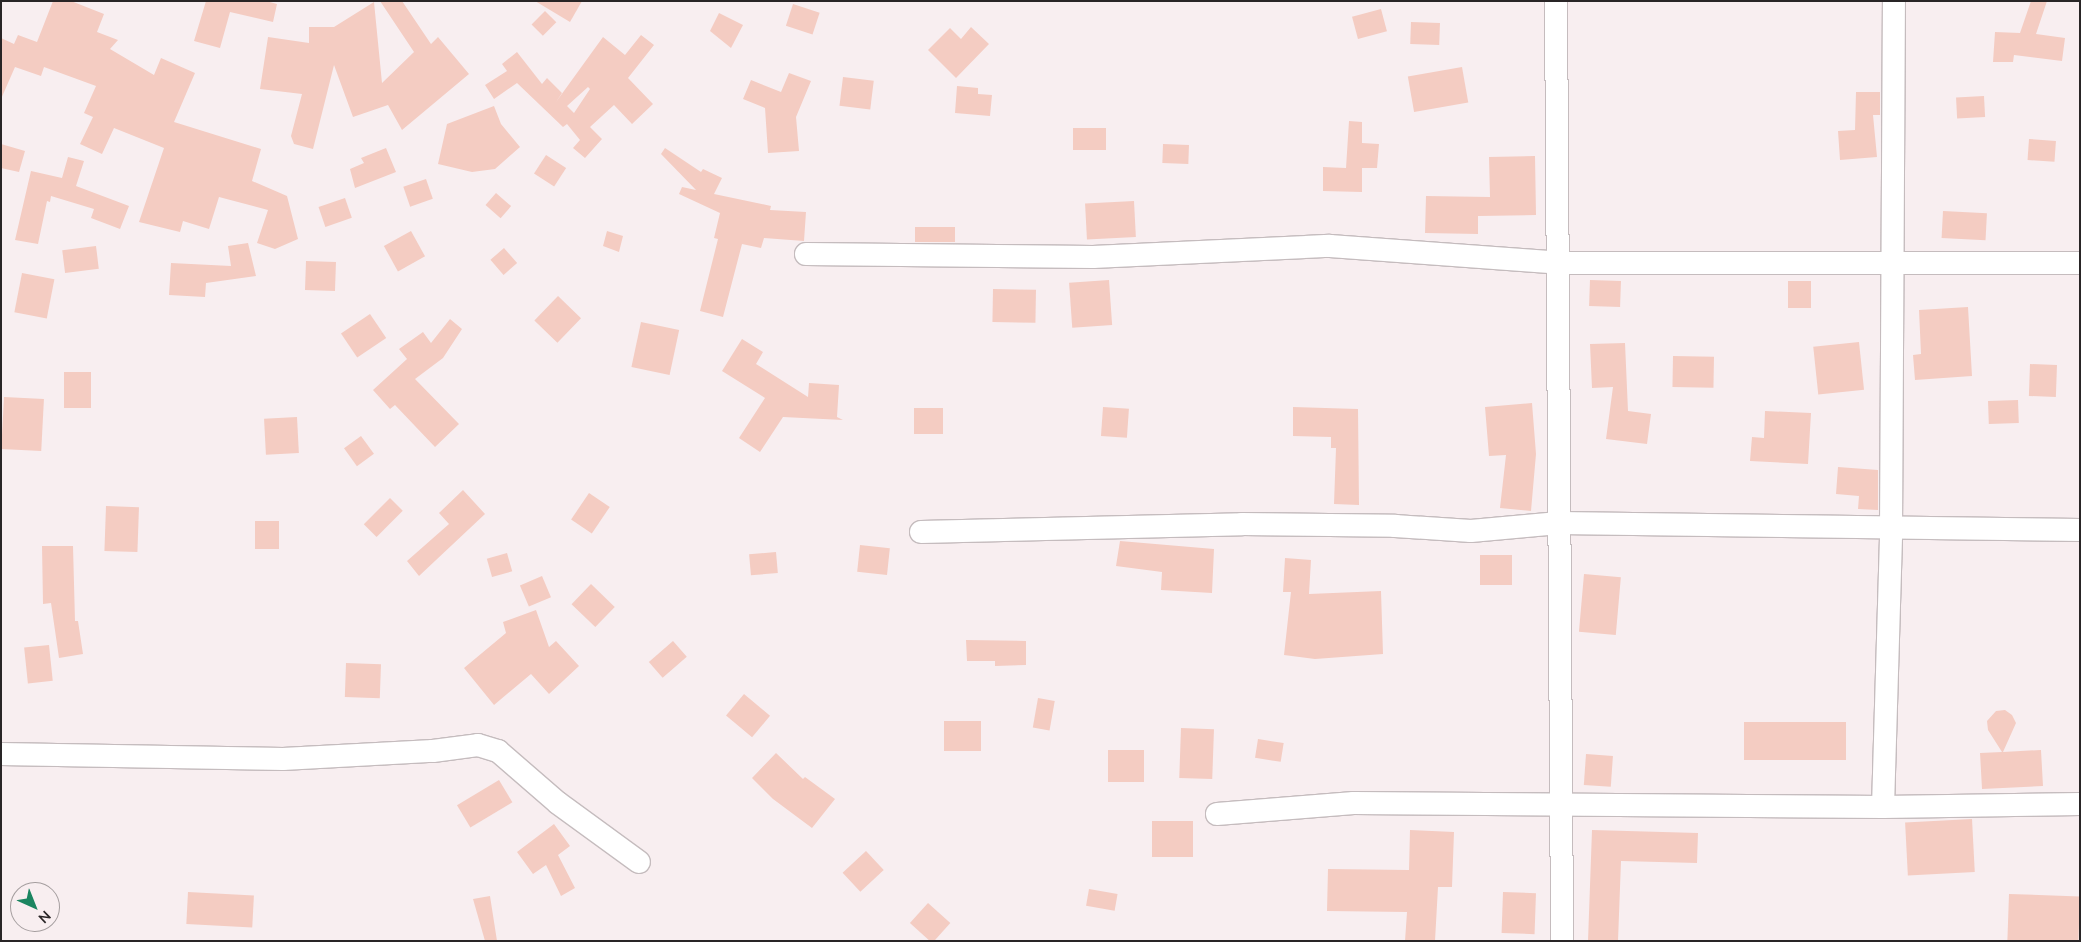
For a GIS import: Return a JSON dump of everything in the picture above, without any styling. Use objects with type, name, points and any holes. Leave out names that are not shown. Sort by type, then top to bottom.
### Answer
[{"type":"street","points":[[1556,1],[1562,941]]},
{"type":"street","points":[[1883,807],[1892,530],[1894,1]]},
{"type":"street","points":[[806,254],[1093,257],[1330,246],[1559,263],[2080,262]]},
{"type":"street","points":[[921,532],[1242,524],[1395,526],[1471,531],[1559,523],[1892,530],[2080,530]]},
{"type":"street","points":[[1,754],[283,760],[433,751],[478,745],[498,751],[558,803],[639,862]]},
{"type":"street","points":[[1217,814],[1354,803],[1883,807],[2080,804]]},
{"type":"building","points":[[53,1],[71,1],[104,14],[97,32],[118,40],[110,49],[154,75],[161,58],[195,73],[174,122],[261,149],[252,181],[287,196],[298,239],[275,249],[257,243],[268,210],[219,197],[209,229],[183,221],[180,232],[139,222],[164,148],[114,128],[102,154],[80,144],[93,117],[84,113],[96,86],[44,67],[41,76],[15,67],[1,99],[1,38],[14,44],[18,35],[37,42]]},
{"type":"building","points":[[206,1],[266,1],[277,4],[273,22],[230,12],[220,48],[194,41]]},
{"type":"building","points":[[380,1],[402,1],[431,44],[438,37],[469,74],[402,130],[388,105],[353,117],[334,65],[313,149],[294,144],[291,136],[302,94],[260,89],[268,37],[309,43],[309,27],[334,27],[374,2],[382,83],[414,52]]},
{"type":"building","points":[[535,1],[582,1],[570,22]]},
{"type":"building","points":[[2031,1],[2047,1],[2036,34],[2065,38],[2062,61],[2014,55],[2013,62],[1993,62],[1995,32],[2020,33]]},
{"type":"building","points":[[793,4],[820,13],[813,35],[786,26]]},
{"type":"building","points":[[1381,9],[1387,31],[1358,39],[1352,17]]},
{"type":"building","points":[[545,11],[556,22],[543,36],[532,24]]},
{"type":"building","points":[[719,13],[743,25],[731,48],[710,31]]},
{"type":"building","points":[[1411,22],[1440,23],[1439,45],[1410,44]]},
{"type":"building","points":[[971,27],[989,44],[956,78],[928,50],[950,28],[961,39]]},
{"type":"building","points":[[641,35],[654,45],[628,78],[653,104],[632,124],[614,105],[590,127],[602,139],[585,158],[573,148],[580,140],[567,124],[563,127],[517,83],[494,99],[485,85],[507,71],[502,64],[517,52],[542,84],[547,78],[562,93],[556,102],[603,37],[625,55]],"holes":[[[588,87],[590,89],[574,113],[567,106]]]},
{"type":"building","points":[[1462,67],[1468,102],[1414,112],[1408,77]]},
{"type":"building","points":[[789,73],[811,81],[796,117],[799,151],[768,153],[765,108],[743,99],[751,80],[781,92]]},
{"type":"building","points":[[843,77],[874,81],[870,110],[839,106]]},
{"type":"building","points":[[957,86],[978,88],[978,94],[992,95],[990,116],[955,113]]},
{"type":"building","points":[[1856,92],[1880,92],[1880,115],[1873,115],[1877,157],[1840,160],[1838,131],[1855,130]]},
{"type":"building","points":[[1984,96],[1985,117],[1957,118],[1956,97]]},
{"type":"building","points":[[494,106],[501,124],[520,147],[495,169],[472,172],[438,164],[447,124]]},
{"type":"building","points":[[1349,121],[1362,122],[1362,143],[1379,144],[1377,168],[1362,168],[1362,192],[1323,191],[1323,167],[1346,168]]},
{"type":"building","points":[[1073,128],[1106,128],[1106,150],[1073,150]]},
{"type":"building","points":[[2029,139],[2056,141],[2054,162],[2028,160]]},
{"type":"building","points":[[1,144],[25,151],[19,172],[1,168]]},
{"type":"building","points":[[1163,144],[1189,145],[1188,164],[1162,163]]},
{"type":"building","points":[[386,148],[396,172],[355,188],[350,169],[364,163],[361,158]]},
{"type":"building","points":[[665,148],[701,172],[703,169],[722,178],[714,194],[771,206],[770,210],[806,212],[804,241],[764,238],[761,248],[742,244],[723,317],[700,311],[718,239],[714,238],[720,213],[679,194],[682,187],[696,190],[661,154]]},
{"type":"building","points":[[546,155],[566,168],[554,187],[534,173]]},
{"type":"building","points":[[1535,156],[1536,215],[1478,216],[1478,234],[1425,233],[1426,196],[1490,197],[1489,157]]},
{"type":"building","points":[[68,157],[84,161],[76,186],[129,206],[120,229],[91,218],[94,209],[51,196],[50,202],[47,201],[38,244],[15,240],[31,171],[62,178]]},
{"type":"building","points":[[426,179],[433,199],[410,207],[403,187]]},
{"type":"building","points":[[496,193],[511,206],[501,218],[486,205]]},
{"type":"building","points":[[345,198],[352,218],[325,227],[319,207]]},
{"type":"building","points":[[1134,201],[1136,237],[1087,240],[1085,204]]},
{"type":"building","points":[[1943,211],[1987,213],[1986,240],[1942,238]]},
{"type":"building","points":[[915,227],[955,227],[955,242],[915,242]]},
{"type":"building","points":[[411,231],[425,256],[398,271],[384,246]]},
{"type":"building","points":[[607,231],[623,236],[619,252],[603,246]]},
{"type":"building","points":[[248,243],[256,276],[206,283],[205,297],[169,295],[171,263],[231,266],[228,246]]},
{"type":"building","points":[[96,246],[99,269],[65,273],[62,250]]},
{"type":"building","points":[[504,248],[517,263],[504,275],[490,260]]},
{"type":"building","points":[[306,261],[336,262],[335,291],[305,290]]},
{"type":"building","points":[[22,273],[54,279],[47,319],[14,312]]},
{"type":"building","points":[[1109,280],[1112,325],[1072,328],[1069,283]]},
{"type":"building","points":[[1590,280],[1621,281],[1620,307],[1589,306]]},
{"type":"building","points":[[1788,281],[1811,281],[1811,308],[1788,308]]},
{"type":"building","points":[[993,289],[1036,290],[1035,323],[992,322]]},
{"type":"building","points":[[558,296],[581,318],[557,343],[534,320]]},
{"type":"building","points":[[1968,307],[1972,376],[1915,380],[1913,355],[1921,354],[1919,310]]},
{"type":"building","points":[[370,314],[386,338],[357,358],[341,334]]},
{"type":"building","points":[[450,319],[462,329],[443,358],[415,379],[459,424],[435,447],[395,405],[390,409],[373,390],[407,359],[399,349],[423,332],[431,343]]},
{"type":"building","points":[[641,322],[679,330],[670,375],[631,367]]},
{"type":"building","points":[[742,339],[763,352],[756,364],[808,397],[809,383],[839,385],[837,417],[843,420],[783,417],[760,452],[739,438],[765,398],[722,371]]},
{"type":"building","points":[[1859,342],[1864,390],[1818,395],[1813,347]]},
{"type":"building","points":[[1625,343],[1628,411],[1651,414],[1647,444],[1606,439],[1613,387],[1592,388],[1590,344]]},
{"type":"building","points":[[1673,356],[1714,357],[1713,388],[1672,387]]},
{"type":"building","points":[[2030,364],[2057,365],[2056,397],[2029,396]]},
{"type":"building","points":[[64,372],[91,372],[91,408],[64,408]]},
{"type":"building","points":[[4,397],[44,399],[41,451],[1,449]]},
{"type":"building","points":[[2018,400],[2019,423],[1989,424],[1988,401]]},
{"type":"building","points":[[1532,403],[1536,454],[1531,511],[1500,508],[1506,455],[1489,456],[1485,407]]},
{"type":"building","points":[[1103,407],[1129,409],[1127,438],[1101,436]]},
{"type":"building","points":[[1293,407],[1358,409],[1359,505],[1334,504],[1336,448],[1331,448],[1331,437],[1293,436]]},
{"type":"building","points":[[914,408],[943,408],[943,434],[914,434]]},
{"type":"building","points":[[1765,411],[1811,413],[1808,464],[1750,461],[1752,437],[1764,438]]},
{"type":"building","points":[[297,417],[299,453],[266,455],[264,419]]},
{"type":"building","points":[[361,436],[374,454],[357,466],[344,448]]},
{"type":"building","points":[[1838,467],[1878,470],[1878,510],[1858,509],[1859,496],[1836,494]]},
{"type":"building","points":[[463,490],[485,514],[419,576],[407,561],[449,524],[439,513]]},
{"type":"building","points":[[589,493],[610,507],[592,534],[571,520]]},
{"type":"building","points":[[390,498],[403,511],[377,537],[364,524]]},
{"type":"building","points":[[106,506],[139,507],[137,552],[104,551]]},
{"type":"building","points":[[255,521],[279,521],[279,549],[255,549]]},
{"type":"building","points":[[1120,541],[1214,549],[1212,593],[1161,590],[1162,572],[1116,566]]},
{"type":"building","points":[[860,545],[890,548],[887,575],[857,572]]},
{"type":"building","points":[[42,546],[73,546],[75,621],[78,621],[83,654],[59,658],[51,603],[43,604]]},
{"type":"building","points":[[776,552],[778,573],[751,575],[749,554]]},
{"type":"building","points":[[507,553],[512,571],[492,577],[487,559]]},
{"type":"building","points":[[1480,555],[1512,555],[1512,585],[1480,585]]},
{"type":"building","points":[[1285,558],[1311,560],[1309,594],[1381,591],[1383,654],[1315,659],[1284,655],[1291,592],[1283,592]]},
{"type":"building","points":[[1584,574],[1621,577],[1616,635],[1579,632]]},
{"type":"building","points":[[542,576],[551,597],[529,607],[520,585]]},
{"type":"building","points":[[591,584],[615,607],[595,627],[572,604]]},
{"type":"building","points":[[536,610],[549,647],[556,641],[579,666],[549,694],[531,674],[494,705],[464,668],[506,633],[503,622]]},
{"type":"building","points":[[966,640],[1026,641],[1026,665],[995,666],[995,661],[967,661]]},
{"type":"building","points":[[673,641],[687,657],[663,678],[649,662]]},
{"type":"building","points":[[49,645],[53,681],[28,683],[24,648]]},
{"type":"building","points":[[346,663],[381,664],[380,698],[345,697]]},
{"type":"building","points":[[744,694],[770,716],[752,737],[726,715]]},
{"type":"building","points":[[1038,698],[1055,701],[1050,730],[1033,728]]},
{"type":"building","points":[[2005,710],[2012,715],[2016,723],[2003,752],[2041,750],[2043,786],[1982,789],[1980,753],[2002,752],[1988,730],[1987,721],[1996,711]]},
{"type":"building","points":[[944,721],[981,721],[981,751],[944,751]]},
{"type":"building","points":[[1744,722],[1846,722],[1846,760],[1744,760]]},
{"type":"building","points":[[1181,728],[1214,729],[1212,779],[1179,778]]},
{"type":"building","points":[[1258,739],[1284,743],[1281,762],[1255,758]]},
{"type":"building","points":[[1108,750],[1144,750],[1144,782],[1108,782]]},
{"type":"building","points":[[776,753],[803,779],[805,777],[835,799],[812,828],[773,799],[752,778]]},
{"type":"building","points":[[1586,754],[1613,756],[1611,787],[1584,785]]},
{"type":"building","points":[[499,780],[512,802],[470,828],[457,805]]},
{"type":"building","points":[[1972,819],[1975,872],[1908,875],[1905,823]]},
{"type":"building","points":[[1152,821],[1193,821],[1193,857],[1152,857]]},
{"type":"building","points":[[554,824],[570,846],[558,855],[575,888],[561,896],[546,865],[533,874],[517,852]]},
{"type":"building","points":[[1410,830],[1454,832],[1452,887],[1438,887],[1435,941],[1405,941],[1407,912],[1327,911],[1328,869],[1409,870]]},
{"type":"building","points":[[1592,830],[1698,833],[1697,863],[1621,861],[1618,941],[1588,941]]},
{"type":"building","points":[[866,851],[884,870],[860,892],[843,873]]},
{"type":"building","points":[[1089,889],[1118,894],[1115,911],[1086,906]]},
{"type":"building","points":[[188,892],[254,895],[252,927],[186,924]]},
{"type":"building","points":[[1503,892],[1536,893],[1535,934],[1502,933]]},
{"type":"building","points":[[2009,894],[2080,896],[2078,941],[2007,941]]},
{"type":"building","points":[[490,896],[497,941],[485,941],[473,899]]},
{"type":"building","points":[[928,903],[950,923],[934,941],[930,941],[910,923]]}]
